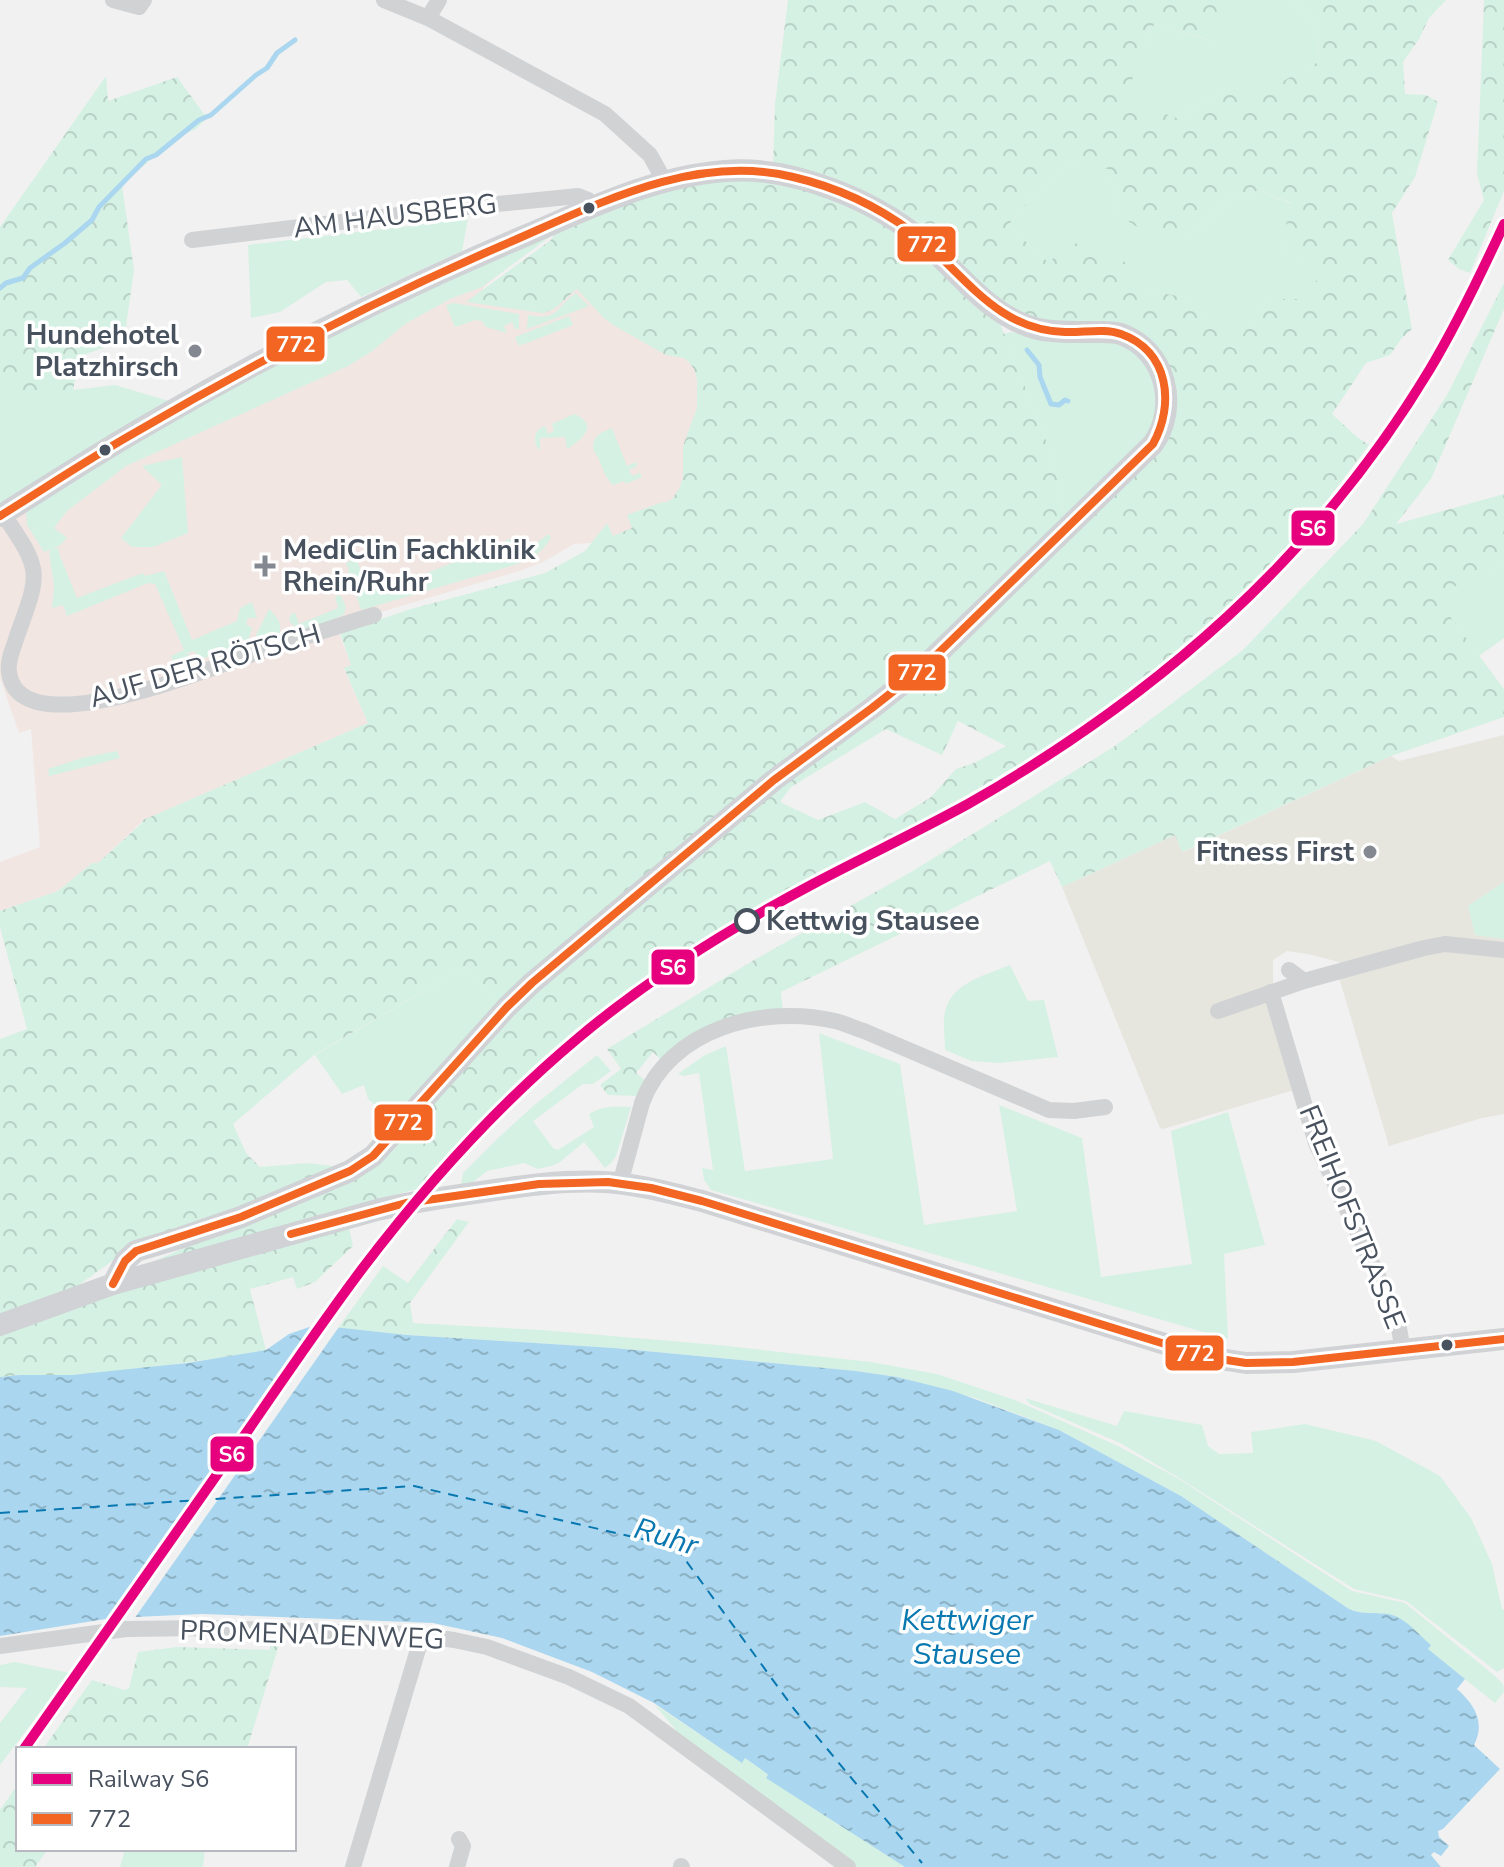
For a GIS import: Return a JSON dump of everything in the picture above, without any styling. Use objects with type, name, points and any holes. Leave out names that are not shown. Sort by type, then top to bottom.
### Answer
[{"type":"main road","points":[[2,515],[143,427],[273,354],[408,287],[627,194],[665,182],[725,170],[769,172],[820,184],[876,208],[920,239],[988,302],[1010,318],[1047,331],[1123,335],[1135,341],[1153,359],[1165,385],[1167,411],[1161,431],[1140,458],[924,667],[774,780],[532,983],[373,1156],[350,1171],[241,1217],[133,1253],[113,1284]]},
{"type":"main road","points":[[0,1325],[113,1284],[406,1203],[539,1184],[589,1181],[651,1188],[702,1201],[1207,1357],[1246,1363],[1293,1362],[1504,1339]]},
{"type":"street","points":[[113,0],[139,7],[144,0]]},
{"type":"street","points":[[384,0],[428,18],[605,114],[650,155],[665,182]]},
{"type":"street","points":[[428,18],[439,0]]},
{"type":"street","name":"AM HAUSBERG","points":[[192,240],[578,196],[595,206]]},
{"type":"street","name":"AUF DER RÖTSCH","points":[[2,515],[31,558],[35,576],[31,597],[4,665],[10,680],[24,698],[56,704],[100,702],[374,615]]},
{"type":"street","points":[[1218,1011],[1304,981],[1424,948],[1445,944],[1504,950]]},
{"type":"street","points":[[1289,970],[1304,981]]},
{"type":"street","name":"FREIHOFSTRASSE","points":[[1271,992],[1316,1143],[1397,1317],[1403,1351]]},
{"type":"street","points":[[620,1184],[646,1092],[668,1060],[696,1041],[728,1026],[757,1018],[805,1017],[835,1021],[1049,1110],[1105,1107]]},
{"type":"street","name":"PROMENADENWEG","points":[[0,1646],[126,1629],[283,1629],[422,1636],[476,1645],[586,1684],[629,1706],[848,1867]]},
{"type":"street","points":[[353,1867],[422,1636]]},
{"type":"street","points":[[457,1867],[463,1846],[459,1839]]},
{"type":"shaded area","name":"MediClin Fachklinik Rhein/Ruhr","points":[[551,236],[483,289],[488,294],[711,256],[694,501],[606,542],[574,544],[543,562],[519,571],[354,620],[339,633],[351,665],[344,669],[368,723],[144,820],[98,863],[92,864],[58,891],[0,911],[0,862],[40,847],[31,729],[19,733],[0,678],[0,522]]},
{"type":"shaded area","points":[[1504,735],[1504,1114],[1389,1146],[1338,974],[1350,965],[1287,951],[1273,960],[1273,985],[1294,1090],[1160,1128],[1062,887],[1175,835],[1183,852],[1391,756],[1399,761]]},
{"type":"green space","points":[[788,0],[1218,0],[1213,41],[1154,24],[1125,98],[1176,118],[1233,88],[1265,91],[1320,61],[1317,25],[1292,0],[1446,0],[1429,18],[1403,62],[1405,94],[1426,95],[1438,102],[1415,177],[1392,213],[1412,329],[1390,355],[1366,363],[1332,414],[1369,445],[1310,523],[1252,585],[1148,678],[1029,761],[760,908],[633,988],[554,1052],[417,1189],[150,1263],[363,1169],[534,987],[772,790],[1168,436],[1173,426],[1174,405],[1159,352],[1082,325],[1019,316],[948,256],[773,167],[775,104]],"holes":[[[1071,161],[1108,169],[1119,215],[1158,241],[1188,237],[1227,201],[1259,190],[1291,203],[1280,251],[1321,271],[1307,299],[1269,299],[1233,348],[1184,297],[1142,290],[1135,269],[1087,236],[1048,262],[1008,225]],[[958,721],[1006,746],[956,769],[930,798],[895,819],[865,802],[818,820],[780,802],[791,787],[886,729],[942,755]]]},
{"type":"green space","points":[[1217,0],[1292,0],[1317,25],[1320,61],[1265,92],[1233,88],[1176,118],[1124,99],[1154,24],[1212,41]]},
{"type":"green space","points":[[1484,0],[1504,0],[1504,191],[1470,273],[1448,260],[1484,200],[1477,174]]},
{"type":"green space","points":[[106,76],[108,101],[177,77],[207,118],[196,129],[177,136],[122,185],[134,270],[124,341],[80,356],[73,390],[0,390],[0,227]]},
{"type":"green space","points":[[1071,161],[1108,168],[1119,215],[1188,237],[1227,201],[1259,190],[1292,204],[1280,251],[1322,271],[1308,299],[1269,299],[1233,349],[1184,297],[1142,290],[1048,262],[1008,225]]},
{"type":"green space","points":[[747,179],[810,189],[882,219],[998,318],[1052,456],[1066,521],[968,620],[502,1006],[465,967],[314,1055],[233,1124],[246,1153],[260,1167],[307,1163],[342,1167],[127,1250],[68,1293],[0,1320],[0,1039],[27,1029],[0,927],[0,911],[58,891],[92,863],[98,863],[143,820],[368,723],[344,668],[351,665],[340,633],[411,609],[545,573],[585,551],[607,523],[613,536],[632,528],[627,515],[672,499],[683,478],[683,446],[697,408],[697,379],[689,362],[666,355],[613,325],[577,289],[557,307],[542,313],[466,302],[551,240],[556,231],[633,201],[688,185]]},
{"type":"green space","points":[[468,219],[462,251],[361,297],[347,280],[326,282],[280,312],[251,318],[248,245]]},
{"type":"green space","points":[[551,236],[482,287],[450,299],[405,324],[348,366],[126,466],[67,511],[54,528],[67,538],[52,548],[58,548],[77,598],[143,573],[145,576],[164,571],[192,640],[237,621],[240,608],[252,602],[257,618],[248,618],[246,624],[252,628],[245,645],[197,660],[195,651],[188,653],[190,663],[176,667],[171,656],[184,650],[155,584],[148,583],[67,616],[63,605],[52,608],[51,549],[44,552],[27,525],[26,511],[200,405],[411,295]]},
{"type":"green space","points":[[1504,283],[1504,309],[1431,479],[1396,524],[1504,494],[1504,566],[1434,595],[1504,689],[1504,717],[1391,756],[1182,852],[1175,835],[1062,887],[1050,861],[781,992],[783,1013],[756,1016],[663,1062],[653,1052],[636,1073],[646,1081],[636,1096],[608,1095],[600,1085],[621,1069],[607,1049],[754,960],[911,872],[1115,746],[1243,650],[1363,524],[1447,395]]},
{"type":"green space","points":[[576,293],[589,306],[527,329],[528,315],[551,315]]},
{"type":"green space","points":[[453,303],[519,314],[519,329],[515,329],[512,322],[504,326],[507,333],[475,320],[455,327],[446,305]]},
{"type":"green space","points":[[569,316],[573,325],[519,346],[515,337]]},
{"type":"green space","points":[[1010,332],[1039,337],[1119,341],[1151,368],[1160,405],[1144,442],[1066,521],[1052,456],[1004,334]]},
{"type":"green space","points":[[115,385],[169,401],[0,508],[0,390],[73,390]]},
{"type":"green space","points":[[574,414],[586,422],[583,437],[567,449],[565,437],[540,438],[540,451],[535,440],[539,429],[545,426],[548,434],[554,431],[552,424]]},
{"type":"green space","points":[[612,428],[627,466],[636,462],[637,466],[629,470],[632,476],[640,473],[642,477],[626,484],[624,481],[613,485],[594,451],[595,439]]},
{"type":"green space","points":[[182,457],[188,533],[153,547],[132,547],[121,538],[162,485],[142,466]]},
{"type":"green space","points":[[548,534],[551,537],[542,550],[521,563],[365,609],[361,609],[346,563],[356,558],[367,586],[394,575],[398,585],[510,539],[516,555],[526,552]]},
{"type":"green space","points":[[1504,566],[1504,638],[1479,656],[1433,594]]},
{"type":"green space","points":[[338,595],[346,607],[339,617],[304,628],[293,625],[289,619],[295,613],[299,624],[338,608],[335,597]]},
{"type":"green space","points":[[269,609],[278,620],[280,632],[274,638],[258,643],[256,635]]},
{"type":"green space","points":[[117,751],[120,758],[49,776],[48,769]]},
{"type":"green space","points":[[1504,882],[1504,939],[1475,935],[1468,906]]},
{"type":"green space","points":[[1010,965],[1028,1001],[1044,1000],[1058,1057],[999,1063],[972,1061],[945,1050],[944,1017],[952,996],[969,982]]},
{"type":"green space","points":[[465,967],[502,1006],[397,1124],[368,1099],[364,1085],[342,1094],[315,1055]]},
{"type":"green space","points":[[819,1033],[900,1064],[924,1225],[1017,1211],[999,1105],[1082,1138],[1101,1277],[1192,1264],[1171,1131],[1228,1112],[1265,1245],[1224,1254],[1228,1339],[711,1190],[704,1180],[702,1168],[713,1170],[699,1073],[678,1074],[705,1055],[726,1046],[745,1171],[833,1159]]},
{"type":"green space","points":[[597,1055],[611,1071],[593,1084],[583,1084],[533,1121],[553,1148],[558,1150],[594,1127],[589,1114],[609,1107],[631,1107],[612,1162],[605,1168],[584,1142],[551,1166],[538,1169],[524,1163],[487,1171],[472,1183],[461,1186],[463,1173],[495,1141]]},
{"type":"green space","points":[[457,1219],[469,1222],[410,1303],[413,1323],[407,1335],[338,1328],[383,1266],[408,1283]]},
{"type":"green space","points":[[349,1228],[353,1246],[315,1282],[297,1289],[293,1277],[250,1289],[266,1350],[123,1371],[0,1377],[0,1333],[118,1293]]},
{"type":"green space","points":[[413,1323],[542,1330],[871,1362],[937,1374],[1015,1400],[1118,1446],[1179,1479],[1352,1591],[1405,1603],[1495,1676],[1503,1684],[1504,1692],[1495,1703],[1427,1649],[1430,1646],[1383,1613],[1364,1614],[1349,1609],[1181,1496],[1059,1430],[975,1398],[897,1377],[856,1371],[614,1348],[407,1335]]},
{"type":"green space","points":[[1025,1398],[1117,1426],[1124,1411],[1202,1425],[1208,1446],[1219,1454],[1253,1453],[1251,1432],[1305,1424],[1376,1441],[1440,1476],[1471,1518],[1492,1564],[1504,1610],[1504,1668],[1497,1672],[1406,1601],[1354,1589],[1120,1443],[1030,1404]]},
{"type":"green space","points":[[270,1638],[281,1638],[248,1747],[44,1747],[92,1680],[125,1690],[129,1688],[138,1652],[177,1647],[270,1650]]},
{"type":"green space","points":[[15,1662],[70,1673],[0,1765],[0,1723],[27,1688],[0,1687],[0,1665]]},
{"type":"green space","points":[[654,1704],[741,1762],[745,1758],[766,1773],[767,1778],[905,1867],[855,1867],[684,1740]]},
{"type":"green space","points":[[16,1787],[16,1851],[47,1851],[35,1867],[0,1867],[0,1810]]},
{"type":"green space","points":[[124,1851],[205,1851],[203,1867],[120,1867]]},
{"type":"water","name":"Kettwiger Stausee","points":[[315,1325],[407,1335],[614,1348],[856,1371],[897,1377],[953,1391],[1059,1430],[1181,1496],[1349,1609],[1388,1614],[1406,1622],[1431,1645],[1428,1649],[1465,1679],[1457,1689],[1476,1714],[1479,1729],[1474,1745],[1500,1769],[1438,1831],[1439,1837],[1449,1846],[1441,1856],[1434,1852],[1431,1855],[1441,1867],[905,1867],[766,1778],[766,1773],[745,1758],[742,1763],[654,1703],[592,1672],[502,1638],[433,1623],[202,1614],[112,1618],[0,1636],[0,1377],[72,1375],[187,1363],[266,1350],[289,1334]]},
{"type":"pier","points":[[316,1322],[341,1324],[132,1622],[104,1624]]},
{"type":"waterway","points":[[0,288],[23,278],[30,268],[65,243],[92,220],[99,207],[146,159],[156,155],[199,120],[211,115],[295,40]]},
{"type":"waterway","points":[[1027,350],[1039,365],[1040,377],[1051,404],[1068,401]]},
{"type":"ferry route","points":[[0,1513],[414,1486],[676,1547],[794,1709],[922,1863]]},
{"type":"rail line","name":"S6","points":[[25,1747],[347,1289],[411,1207],[491,1119],[577,1039],[661,975],[782,901],[968,804],[1037,762],[1104,717],[1228,616],[1284,561],[1337,501],[1385,437],[1430,369],[1469,298],[1504,224]]},
{"type":"transit line","name":"772","points":[[0,516],[180,406],[408,288],[607,200],[680,178],[718,172],[755,171],[793,177],[856,198],[912,232],[999,310],[1040,329],[1121,334],[1149,353],[1163,380],[1164,412],[1153,444],[924,667],[774,780],[532,983],[373,1156],[350,1171],[241,1217],[136,1251],[125,1261],[113,1284]]},
{"type":"transit line","name":"772","points":[[291,1234],[406,1203],[539,1184],[608,1182],[651,1188],[702,1201],[1207,1357],[1246,1363],[1293,1362],[1504,1339]]},
{"type":"place","name":"Hundehotel Platzhirsch","points":[[195,351]]},
{"type":"place","name":"MediClin Fachklinik Rhein/Ruhr","points":[[265,566]]},
{"type":"place","name":"Fitness First","points":[[1370,852]]},
{"type":"place","name":"Kettwig Stausee","points":[[747,921]]},
{"type":"water label","name":"Ruhr","points":[[666,1537]]}]
